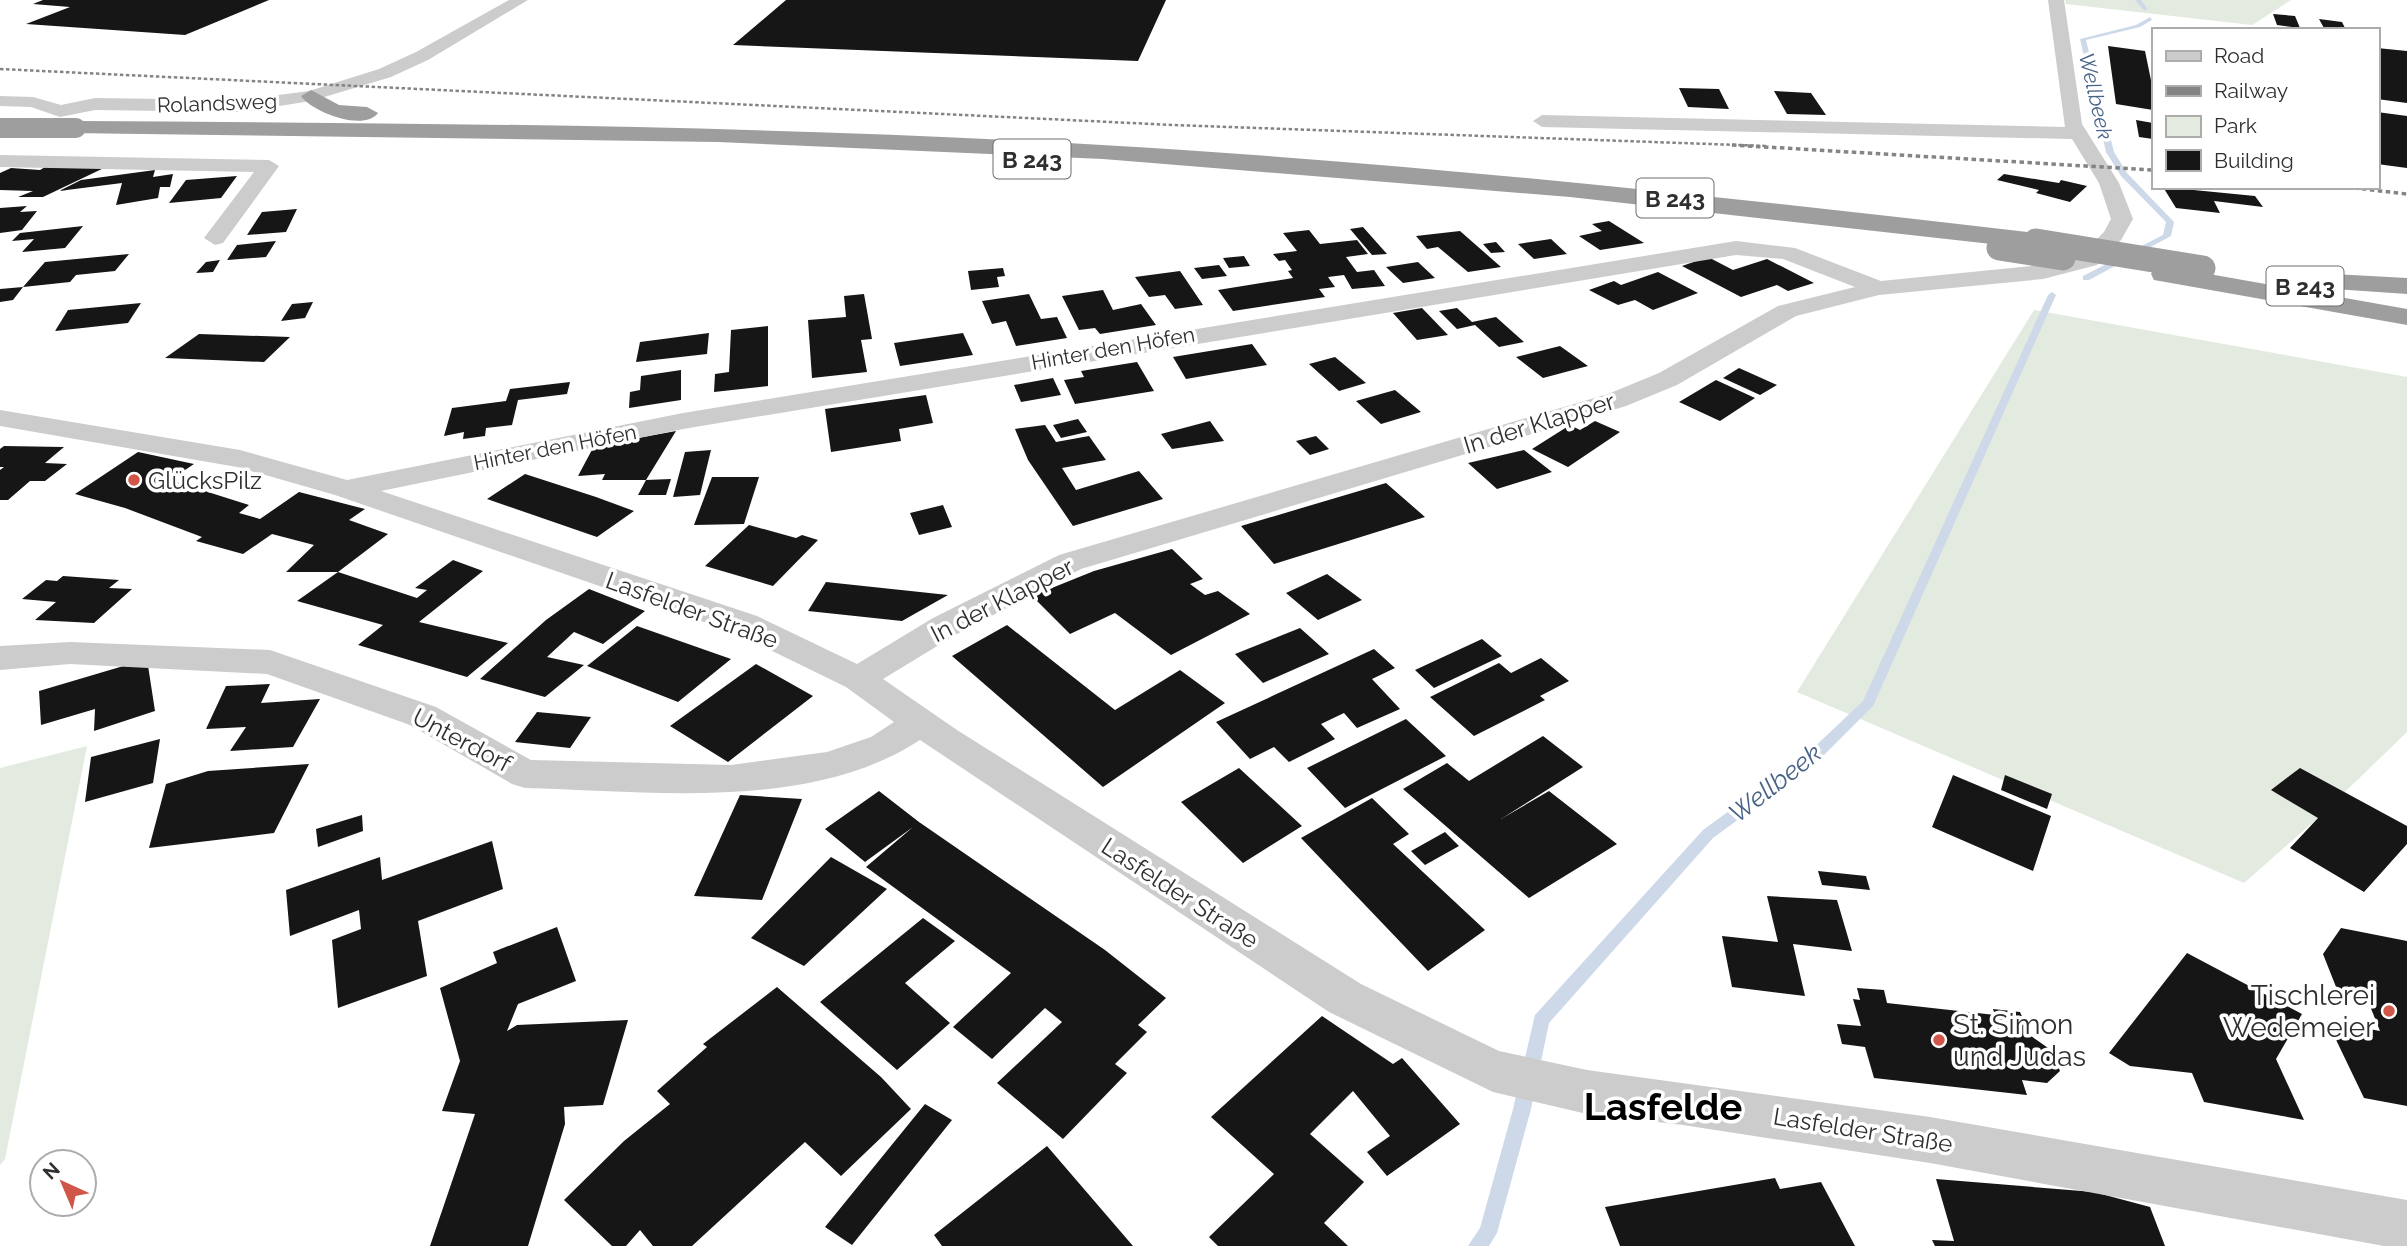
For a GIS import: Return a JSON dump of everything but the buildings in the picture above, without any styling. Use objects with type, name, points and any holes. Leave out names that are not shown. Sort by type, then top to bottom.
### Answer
[{"type":"highway","points":[[311,96],[321,105],[349,113],[794,125],[867,132],[934,144]]},
{"type":"highway","name":"B 243","points":[[0,128],[69,133],[646,145],[1108,163],[1488,192],[1999,248],[2164,274],[2407,303]]},
{"type":"highway","name":"B 243","points":[[0,138],[69,133],[376,130],[934,144],[1273,163],[1657,196],[2036,241],[2203,268],[2275,288],[2407,317]]},
{"type":"highway","points":[[2275,288],[2407,286]]},
{"type":"highway","points":[[2275,288],[2407,329]]},
{"type":"street","name":"Rolandsweg","points":[[0,146],[60,111],[95,104],[241,106],[311,96],[375,76],[415,59],[520,0]]},
{"type":"street","name":"In der Klapper","points":[[858,679],[945,626],[1070,562],[1617,400],[1668,379],[1787,311],[1879,288],[1955,283],[2043,272],[2089,260],[2113,235],[2122,219],[2109,183],[2077,133],[2063,60],[2056,0]]},
{"type":"street","name":"Rolandsweg","points":[[0,102],[33,102],[60,111]]},
{"type":"street","points":[[1542,121],[2077,133]]},
{"type":"street","points":[[0,161],[269,166],[215,239]]},
{"type":"street","name":"Hinter den Höfen","points":[[345,489],[683,421],[1183,336],[1736,248],[1787,253],[1879,288]]},
{"type":"street","name":"Lasfelder Straße","points":[[0,418],[240,459],[345,489],[745,624],[858,679],[920,723],[1345,999],[1493,1071],[1544,1084],[1930,1140],[2407,1225]]},
{"type":"street","name":"Unterdorf","points":[[0,658],[70,653],[270,662],[424,716],[525,774],[731,779],[829,765],[884,746],[920,723]]},
{"type":"green space","points":[[2065,0],[2291,0],[2252,25],[2066,4]]},
{"type":"green space","points":[[2034,310],[2407,377],[2407,732],[2318,818],[2244,883],[1797,692]]},
{"type":"green space","points":[[87,746],[5,1159],[0,1165],[0,768]]},
{"type":"waterway","name":"Wellbeek","points":[[2138,0],[2146,9]]},
{"type":"waterway","name":"Wellbeek","points":[[2086,278],[2167,236],[2170,222],[2124,174],[2110,152],[2083,39],[2138,26],[2150,19]]},
{"type":"waterway","name":"Wellbeek","points":[[1477,1246],[1488,1233],[1522,1109],[1541,1020],[1708,834],[1812,758],[1868,703],[2052,295]]},
{"type":"railway","points":[[0,69],[1173,125],[1766,146]]},
{"type":"railway","points":[[1732,145],[2152,170]]},
{"type":"railway","points":[[2363,189],[2407,194]]},
{"type":"place","name":"GlücksPilz","points":[[134,480]]},
{"type":"place","name":"Tischlerei Wedemeier","points":[[2389,1011]]},
{"type":"place","name":"St. Simon und Judas","points":[[1939,1040]]},
{"type":"district","name":"Lasfelde","points":[[1663,1106]]}]
